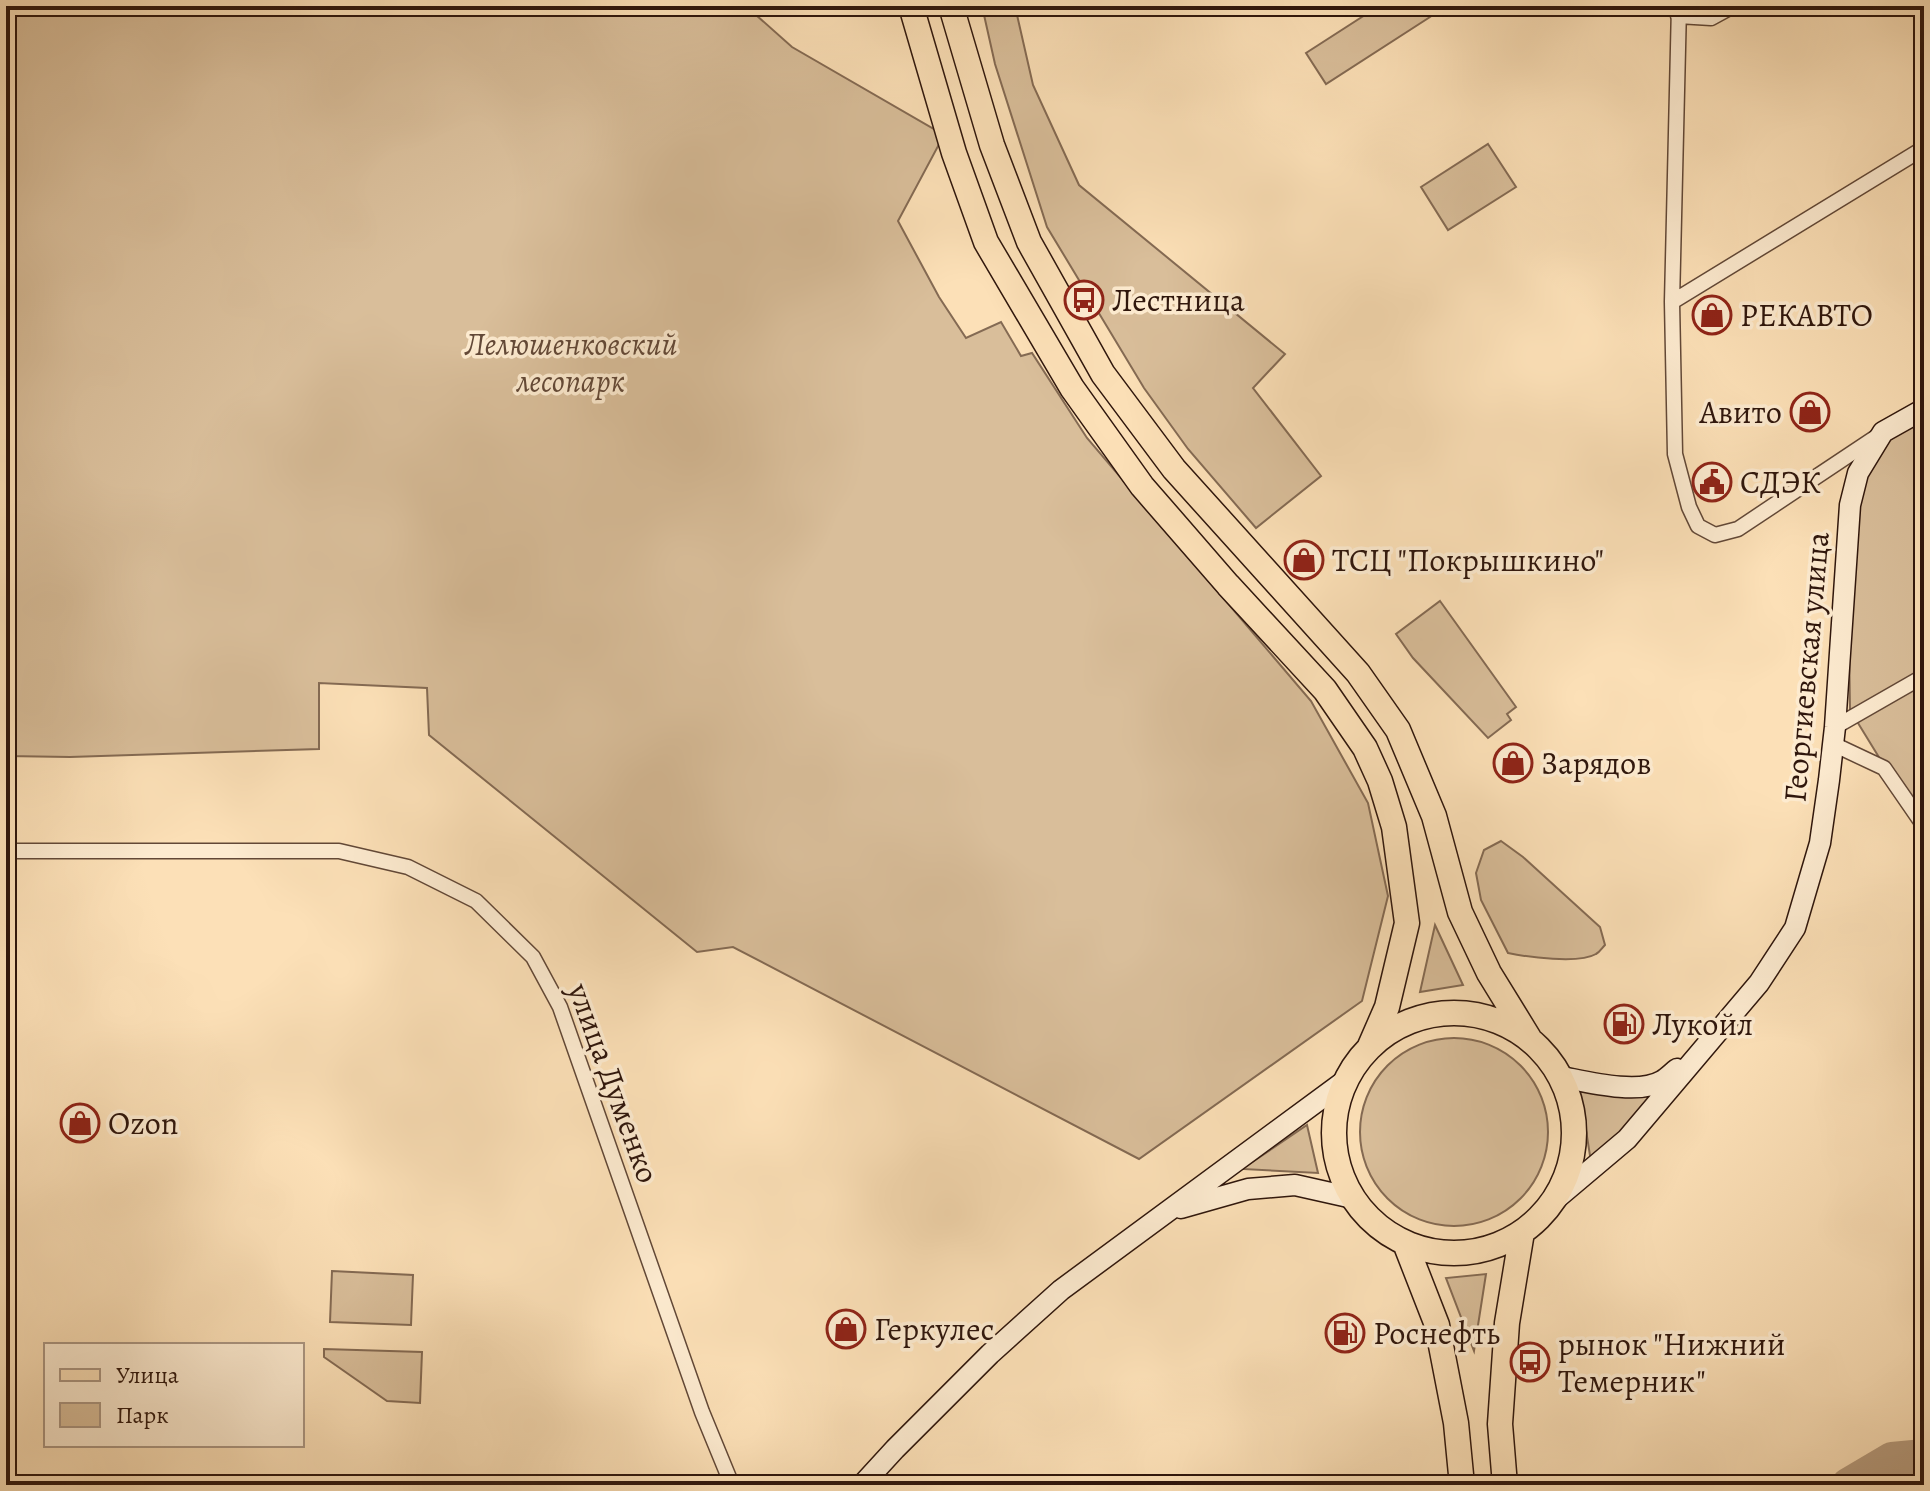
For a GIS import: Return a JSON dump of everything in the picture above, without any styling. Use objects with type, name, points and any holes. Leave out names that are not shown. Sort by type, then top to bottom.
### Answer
[{"type":"main road","points":[[911,6],[954,153],[986,242],[1072,388],[1142,486],[1325,690],[1365,748],[1380,781],[1394,827],[1407,923],[1387,1007],[1370,1046],[1346,1080],[1335,1112],[1335,1151],[1342,1176],[1353,1198],[1381,1228],[1405,1243],[1436,1252],[1467,1253],[1494,1247],[1522,1232],[1557,1198],[1574,1152],[1573,1115],[1562,1077],[1529,1038],[1489,973],[1460,912],[1434,816],[1419,773],[1398,730],[1358,673],[1174,469],[1103,374],[1036,255],[992,145],[951,6]]},
{"type":"main road","points":[[1370,1046],[1407,1021],[1449,1012],[1491,1017],[1529,1038]]},
{"type":"main road","points":[[1505,1485],[1500,1424],[1506,1338],[1522,1232]]},
{"type":"main road","points":[[1405,1243],[1437,1325],[1456,1423],[1462,1485]]},
{"type":"street","points":[[1679,11],[1711,18],[1733,6]]},
{"type":"street","name":"Георгиевская улица","points":[[1679,11],[1672,302],[1675,454],[1689,507],[1698,526],[1715,535],[1738,529],[1883,432]]},
{"type":"street","points":[[1672,302],[1924,148]]},
{"type":"street","points":[[1883,432],[1924,409]]},
{"type":"street","name":"Георгиевская улица","points":[[1705,1047],[1759,983],[1795,928],[1820,843],[1834,735],[1850,505],[1858,473],[1883,432]]},
{"type":"street","points":[[1924,676],[1834,735],[1884,768],[1924,826]]},
{"type":"street","name":"улица Думенко","points":[[6,851],[339,851],[408,867],[476,901],[533,957],[560,1007],[702,1412],[732,1485]]},
{"type":"street","points":[[1562,1077],[1610,1086],[1660,1083],[1705,1047]]},
{"type":"street","points":[[1557,1198],[1627,1139],[1705,1047]]},
{"type":"street","points":[[862,1485],[990,1354],[1061,1290],[1346,1080]]},
{"type":"street","points":[[1170,1212],[1248,1189],[1295,1185],[1353,1198]]},
{"type":"green space","name":"Лелюшенковский лесопарк","points":[[6,6],[746,6],[792,47],[944,135],[898,221],[939,297],[966,338],[1001,322],[1021,356],[1032,353],[1087,438],[1311,701],[1368,803],[1388,896],[1362,1001],[1139,1159],[733,947],[697,952],[429,735],[427,688],[319,683],[319,749],[70,757],[6,756]]},
{"type":"green space","points":[[982,6],[1015,6],[1033,85],[1079,185],[1285,354],[1253,388],[1321,476],[1256,528],[1188,449],[1144,388],[1047,227],[995,64]]},
{"type":"green space","points":[[1379,6],[1423,6],[1430,17],[1326,84],[1306,53]]},
{"type":"green space","points":[[1488,144],[1516,187],[1448,230],[1421,187]]},
{"type":"green space","points":[[1924,418],[1924,818],[1915,816],[1850,710],[1847,503],[1863,468],[1896,434]]},
{"type":"green space","points":[[1440,601],[1516,707],[1507,714],[1511,720],[1488,738],[1413,658],[1396,634]]},
{"type":"green space","points":[[1501,841],[1600,927],[1605,945],[1599,952],[1578,959],[1508,953],[1481,900],[1476,873],[1484,850]]},
{"type":"green space","points":[[1435,925],[1463,985],[1420,992]]},
{"type":"green space","points":[[1454,1038],[1472,1039],[1490,1045],[1521,1065],[1541,1096],[1547,1114],[1547,1150],[1541,1168],[1521,1199],[1490,1219],[1472,1225],[1454,1226],[1436,1225],[1418,1219],[1387,1199],[1367,1168],[1361,1150],[1360,1132],[1361,1114],[1367,1096],[1387,1065],[1418,1045],[1436,1039]]},
{"type":"green space","points":[[1580,1092],[1665,1092],[1591,1162]]},
{"type":"green space","points":[[1307,1125],[1318,1173],[1242,1169]]},
{"type":"green space","points":[[332,1271],[413,1275],[411,1325],[330,1322]]},
{"type":"green space","points":[[1486,1274],[1474,1351],[1446,1278]]},
{"type":"green space","points":[[324,1349],[422,1352],[420,1403],[387,1401],[324,1357]]},
{"type":"waterway","points":[[1848,1485],[1892,1459],[1924,1456]]},
{"type":"place","name":"Лестница","points":[[1084,300]]},
{"type":"place","name":"РЕКАВТО","points":[[1712,315]]},
{"type":"place","name":"Авито","points":[[1810,412]]},
{"type":"place","name":"СДЭК","points":[[1712,482]]},
{"type":"place","name":"ТСЦ \"Покрышкино\"","points":[[1304,560]]},
{"type":"place","name":"Зарядов","points":[[1513,763]]},
{"type":"place","name":"Лукойл","points":[[1624,1024]]},
{"type":"place","name":"Ozon","points":[[80,1123]]},
{"type":"place","name":"Геркулес","points":[[846,1329]]},
{"type":"place","name":"Роснефть","points":[[1345,1333]]},
{"type":"place","name":"рынок \"Нижний Темерник\"","points":[[1530,1362]]}]
